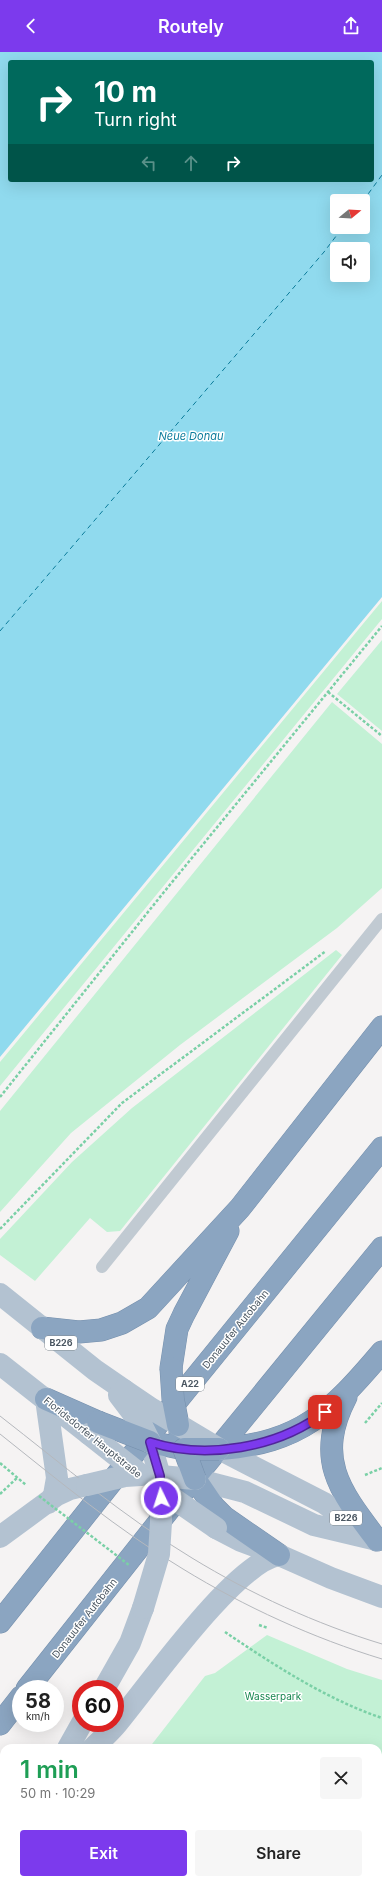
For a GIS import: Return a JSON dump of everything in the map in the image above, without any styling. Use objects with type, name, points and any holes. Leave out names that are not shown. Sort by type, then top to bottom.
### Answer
[{"type":"highway","points":[[42,1328],[79,1332],[101,1330],[122,1323],[138,1315],[158,1299],[240,1208],[382,1027]]},
{"type":"highway","name":"Donauufer Autobahn","points":[[0,1622],[132,1456],[382,1148]]},
{"type":"highway","points":[[220,1522],[214,1507],[195,1479],[184,1449],[173,1399],[171,1368],[177,1329],[193,1294],[208,1272],[240,1208]]},
{"type":"highway","name":"Donauufer Autobahn","points":[[35,1680],[182,1493],[382,1248]]},
{"type":"highway","points":[[46,1399],[93,1428],[150,1442],[184,1449],[244,1447],[279,1438],[297,1430],[317,1418],[350,1391],[382,1352]]},
{"type":"highway","points":[[350,1391],[333,1427],[332,1456],[340,1486],[350,1504],[380,1541]]},
{"type":"highway","points":[[0,1724],[12,1709]]},
{"type":"main road","name":"B226","points":[[0,1294],[122,1393],[261,1472],[324,1503],[380,1541]]},
{"type":"main road","name":"Floridsdorfer Hauptstraße","points":[[0,1364],[46,1399]]},
{"type":"main road","points":[[109,1680],[130,1643],[143,1608],[159,1554],[161,1522],[154,1480],[150,1442],[122,1393]]},
{"type":"main road","points":[[0,1537],[28,1517],[40,1497],[56,1489],[56,1474],[46,1399]]},
{"type":"main road","name":"Floridsdorfer Hauptstraße","points":[[93,1428],[154,1480],[220,1522],[241,1541],[279,1554],[331,1578],[382,1598]]},
{"type":"main road","points":[[40,1497],[57,1495],[70,1489],[107,1479],[195,1479],[245,1492],[314,1525],[380,1541]]},
{"type":"main road","points":[[97,1744],[114,1728],[180,1644],[226,1593],[253,1567],[270,1556],[279,1554]]},
{"type":"main road","points":[[70,1744],[77,1732]]},
{"type":"lane","points":[[102,1267],[382,919]]},
{"type":"path","points":[[0,1097],[169,886],[382,626]]},
{"type":"path","points":[[328,692],[382,736]]},
{"type":"path","points":[[0,1229],[122,1103],[331,948]]},
{"type":"path","points":[[365,1423],[382,1403]]},
{"type":"path","points":[[0,1463],[28,1486]]},
{"type":"path","points":[[361,1476],[382,1468]]},
{"type":"path","points":[[0,1494],[18,1477]]},
{"type":"path","points":[[40,1497],[151,1582]]},
{"type":"path","points":[[259,1625],[268,1628]]},
{"type":"path","points":[[241,1644],[311,1686],[362,1711],[382,1718]]},
{"type":"green space","points":[[382,601],[382,619],[0,1086],[0,1062]]},
{"type":"green space","points":[[382,640],[382,731],[337,694]]},
{"type":"green space","points":[[332,702],[382,744],[382,888],[337,928],[180,1045],[71,1133],[0,1212],[0,1111]]},
{"type":"green space","points":[[336,950],[342,955],[120,1231],[107,1232],[90,1218],[35,1281],[0,1255],[0,1239],[72,1162],[132,1108]]},
{"type":"green space","name":"Wasserpark","points":[[267,1635],[347,1669],[382,1680],[382,1744],[152,1744],[205,1676],[215,1673]]},
{"type":"water","name":"Neue Donau","points":[[0,52],[382,52],[382,597],[0,1057]]},
{"type":"ferry route","points":[[368,194],[382,175]]},
{"type":"ferry route","points":[[0,631],[324,252],[338,234]]},
{"type":"tram line","points":[[0,1416],[118,1508],[192,1558],[237,1584],[284,1607],[333,1627],[382,1644]]},
{"type":"tram line","points":[[0,1434],[112,1522],[183,1569],[255,1609],[305,1631],[356,1651],[382,1659]]},
{"type":"route","points":[[161,1498],[160,1476],[150,1442],[161,1446],[184,1449],[244,1447],[279,1438],[297,1430],[325,1412]]}]
